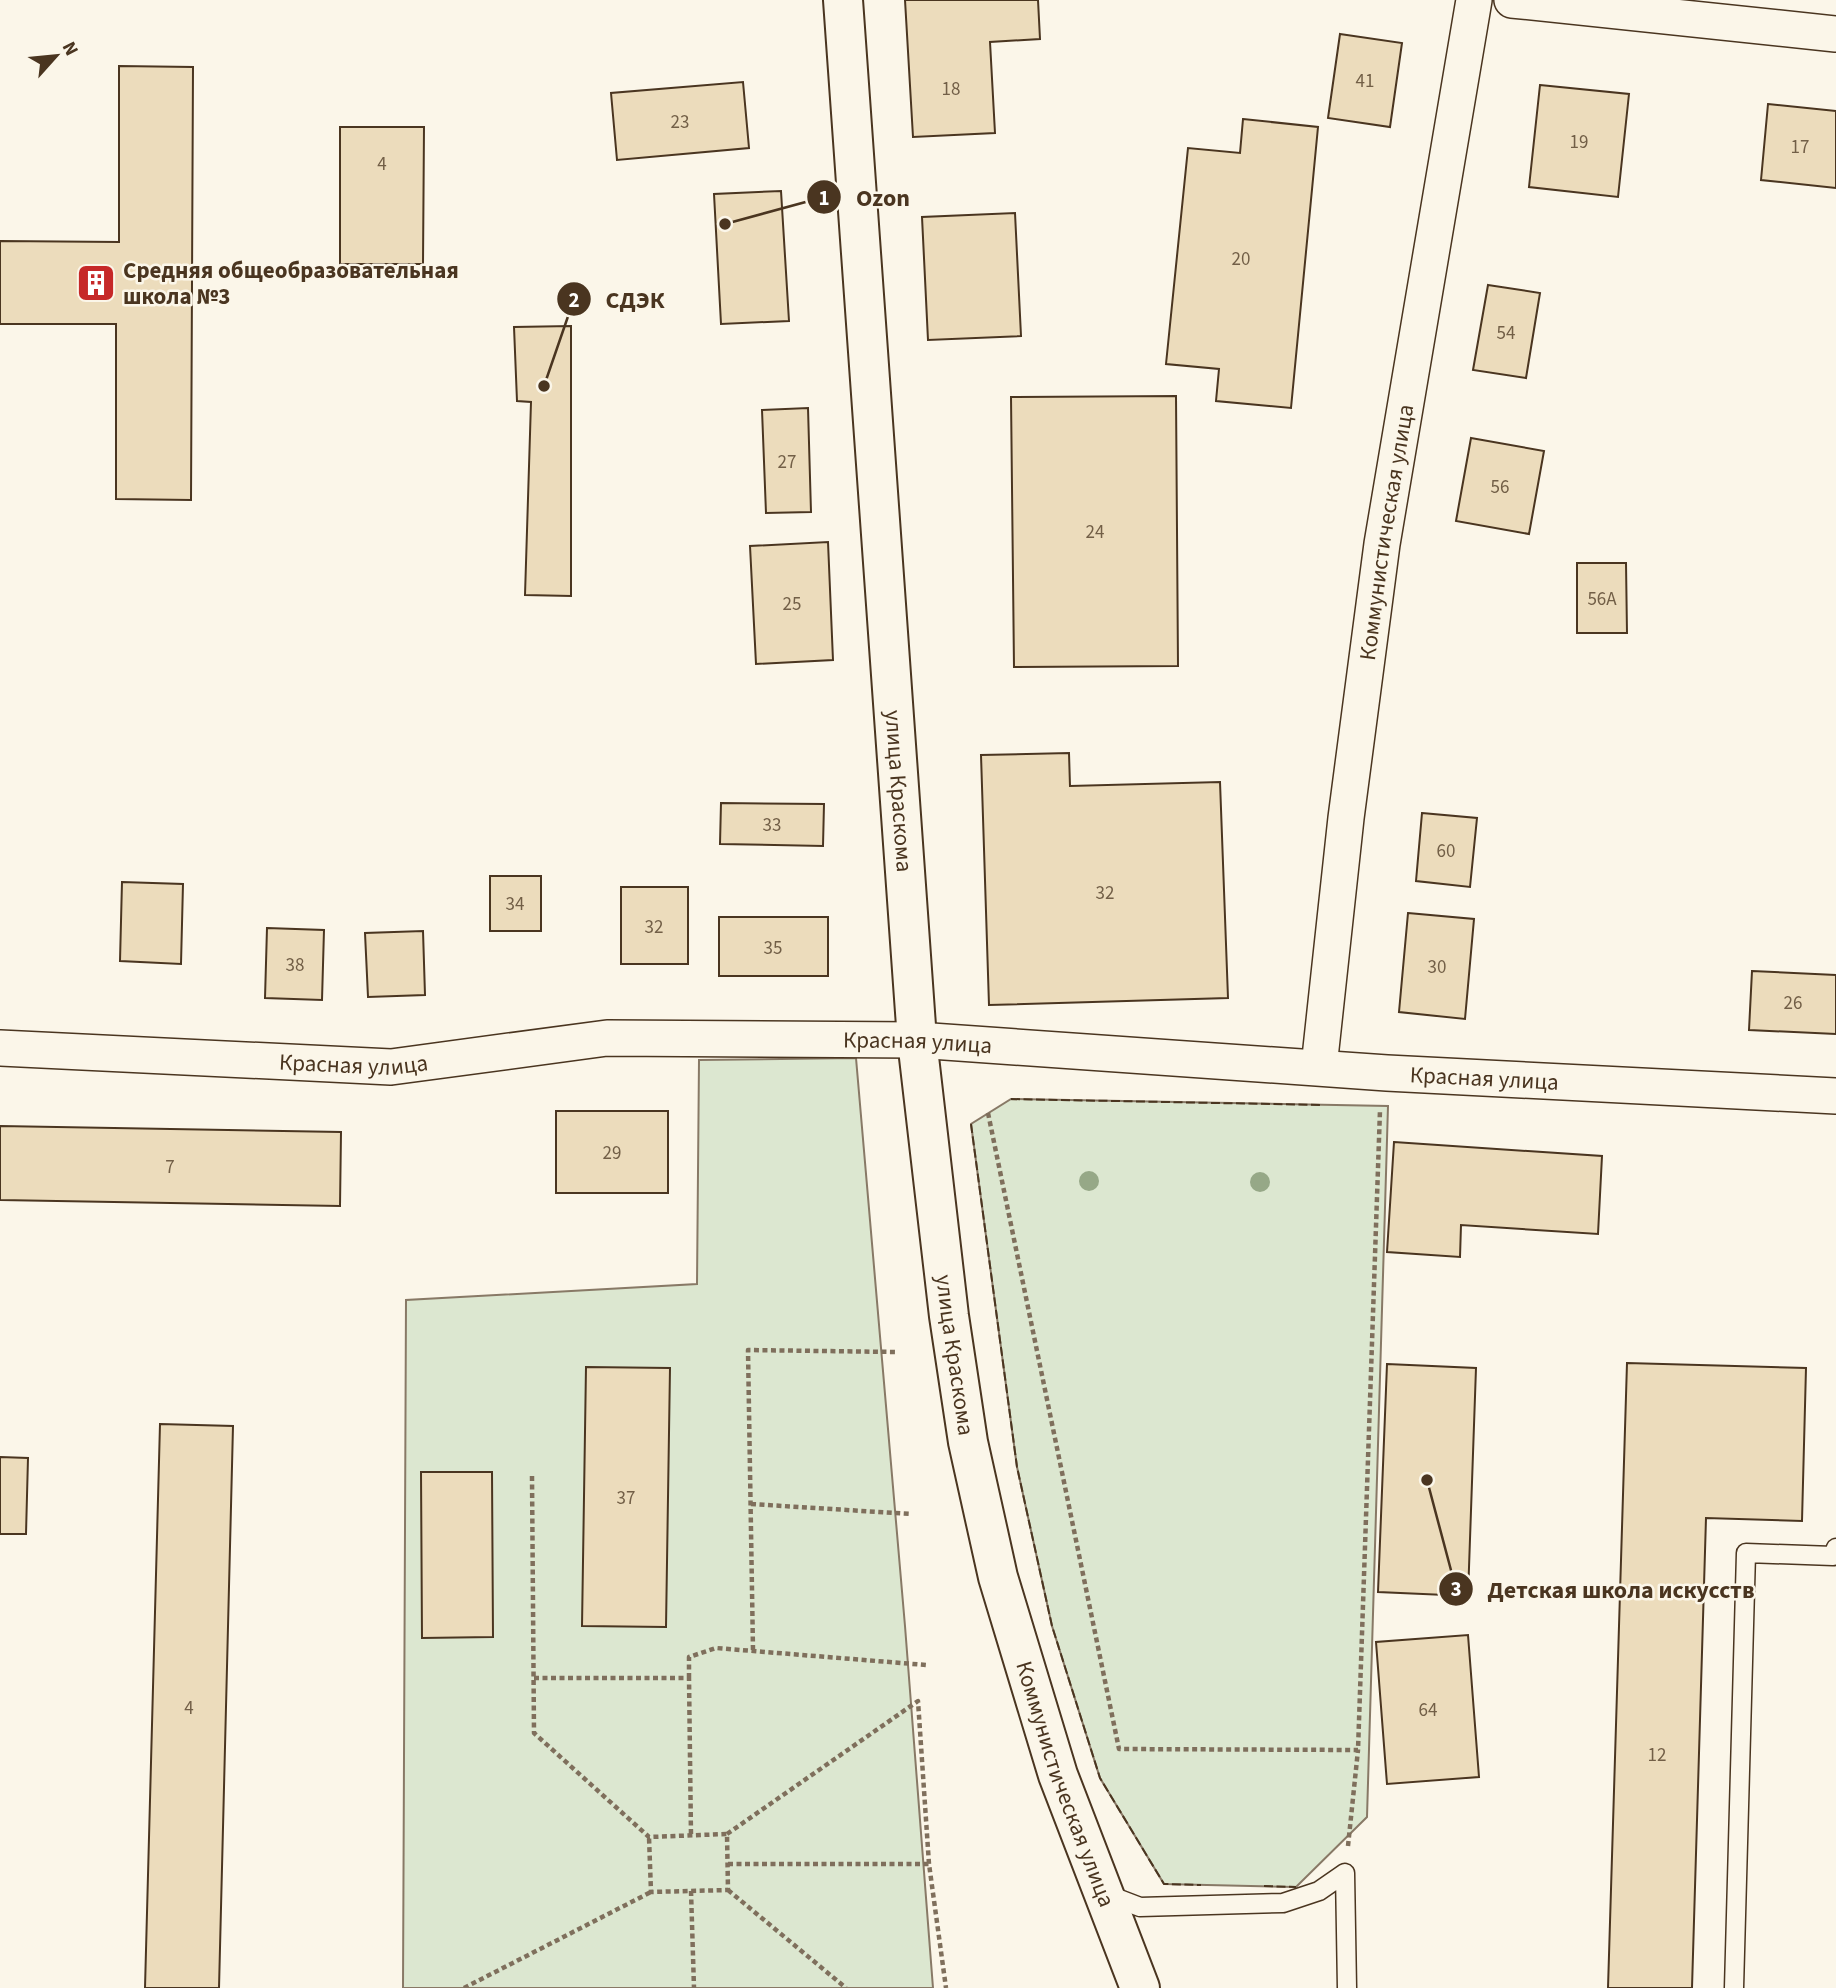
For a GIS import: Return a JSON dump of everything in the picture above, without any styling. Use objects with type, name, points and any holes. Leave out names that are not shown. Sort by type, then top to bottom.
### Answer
[{"type":"main road","name":"улица Краскома","points":[[843,0],[917,1040],[949,1316],[968,1442],[998,1577]]},
{"type":"main road","name":"Коммунистическая улица","points":[[998,1577],[1058,1775],[1140,1988]]},
{"type":"street","name":"Коммунистическая улица","points":[[1319,1067],[1346,818],[1382,544],[1474,0]]},
{"type":"street","points":[[1512,0],[1836,34]]},
{"type":"street","name":"Красная улица","points":[[0,1048],[391,1067],[607,1038],[917,1040],[1381,1073],[1836,1096]]},
{"type":"lane","points":[[1734,1988],[1746,1553],[1833,1556],[1836,1548]]},
{"type":"lane","points":[[1104,1893],[1140,1907],[1283,1903],[1319,1891],[1345,1873]]},
{"type":"lane","points":[[1345,1873],[1348,1988]]},
{"type":"path","points":[[1345,1873],[1358,1750],[1381,1073]]},
{"type":"path","points":[[988,1113],[1119,1749],[1358,1750]]},
{"type":"path","points":[[753,1650],[748,1350],[897,1352]]},
{"type":"path","points":[[532,1476],[534,1733],[649,1837],[727,1834],[918,1701],[929,1864],[946,1988]]},
{"type":"path","points":[[751,1504],[911,1514]]},
{"type":"path","points":[[691,1836],[689,1657],[716,1648],[926,1665]]},
{"type":"path","points":[[534,1678],[689,1678]]},
{"type":"path","points":[[727,1834],[729,1890]]},
{"type":"path","points":[[649,1837],[651,1892]]},
{"type":"path","points":[[728,1864],[929,1864]]},
{"type":"path","points":[[464,1988],[651,1892],[729,1890],[846,1988]]},
{"type":"path","points":[[691,1891],[694,1988]]},
{"type":"green space","points":[[856,1058],[933,1988],[403,1988],[406,1300],[697,1284],[699,1060]]},
{"type":"green space","points":[[1011,1099],[1388,1106],[1367,1817],[1296,1887],[1164,1884],[1100,1778],[1052,1626],[1017,1467],[971,1124]]},
{"type":"building","points":[[905,0],[1038,0],[1040,39],[990,42],[995,133],[913,137]]},
{"type":"building","points":[[1340,34],[1402,43],[1390,127],[1328,118]]},
{"type":"building","name":"Средняя общеобразовательная школа №3","points":[[119,66],[193,67],[191,500],[116,499],[116,324],[0,324],[0,241],[119,242]]},
{"type":"building","points":[[743,82],[749,148],[617,160],[611,93]]},
{"type":"building","points":[[1540,85],[1629,94],[1618,197],[1529,187]]},
{"type":"building","points":[[1768,104],[1836,111],[1836,188],[1761,180]]},
{"type":"building","points":[[1243,119],[1318,127],[1291,408],[1216,401],[1219,369],[1166,364],[1188,148],[1240,153]]},
{"type":"building","points":[[340,127],[424,127],[423,264],[340,264]]},
{"type":"building","points":[[781,191],[789,321],[721,324],[714,194]]},
{"type":"building","points":[[1015,213],[1021,336],[928,340],[922,217]]},
{"type":"building","points":[[1488,285],[1540,293],[1526,378],[1473,370]]},
{"type":"building","points":[[571,326],[571,596],[525,595],[531,402],[517,401],[514,327]]},
{"type":"building","points":[[1176,396],[1178,666],[1014,667],[1011,397]]},
{"type":"building","points":[[808,408],[811,512],[766,513],[762,410]]},
{"type":"building","points":[[1471,438],[1544,451],[1529,534],[1456,521]]},
{"type":"building","points":[[828,542],[833,660],[756,664],[750,546]]},
{"type":"building","points":[[1577,563],[1626,563],[1627,633],[1577,633]]},
{"type":"building","points":[[1069,753],[1070,786],[1220,782],[1228,998],[989,1005],[981,755]]},
{"type":"building","points":[[721,803],[824,804],[823,846],[720,844]]},
{"type":"building","points":[[1422,813],[1477,818],[1470,887],[1416,881]]},
{"type":"building","points":[[490,876],[541,876],[541,931],[490,931]]},
{"type":"building","points":[[122,882],[183,884],[181,964],[120,961]]},
{"type":"building","points":[[621,887],[688,887],[688,964],[621,964]]},
{"type":"building","points":[[1408,913],[1474,919],[1465,1019],[1399,1012]]},
{"type":"building","points":[[719,917],[828,917],[828,976],[719,976]]},
{"type":"building","points":[[267,928],[324,930],[322,1000],[265,998]]},
{"type":"building","points":[[423,931],[425,995],[368,997],[365,933]]},
{"type":"building","points":[[1752,971],[1836,975],[1836,1034],[1749,1030]]},
{"type":"building","points":[[556,1111],[668,1111],[668,1193],[556,1193]]},
{"type":"building","points":[[0,1126],[341,1132],[340,1206],[0,1200]]},
{"type":"building","points":[[1394,1142],[1602,1156],[1598,1234],[1461,1225],[1460,1257],[1387,1252]]},
{"type":"building","points":[[1627,1363],[1806,1368],[1802,1521],[1706,1518],[1692,1988],[1608,1988]]},
{"type":"building","points":[[1387,1364],[1476,1368],[1468,1596],[1378,1592]]},
{"type":"building","points":[[586,1367],[670,1368],[666,1627],[582,1626]]},
{"type":"building","points":[[160,1424],[233,1426],[219,1988],[145,1988]]},
{"type":"building","points":[[0,1457],[28,1458],[26,1534],[0,1534]]},
{"type":"building","points":[[421,1472],[492,1472],[493,1637],[422,1638]]},
{"type":"building","points":[[1468,1635],[1479,1777],[1387,1784],[1376,1642]]},
{"type":"fence","points":[[1011,1099],[1320,1105]]},
{"type":"fence","points":[[971,1124],[1017,1467],[1052,1626],[1100,1778],[1164,1884],[1201,1885]]},
{"type":"fence","points":[[1264,1886],[1296,1887]]},
{"type":"place","name":"Ozon","points":[[725,224]]},
{"type":"place","name":"Средняя общеобразовательная школа №3","points":[[96,283]]},
{"type":"place","name":"СДЭК","points":[[544,386]]},
{"type":"place","name":"Детская школа искусств","points":[[1427,1480]]}]
